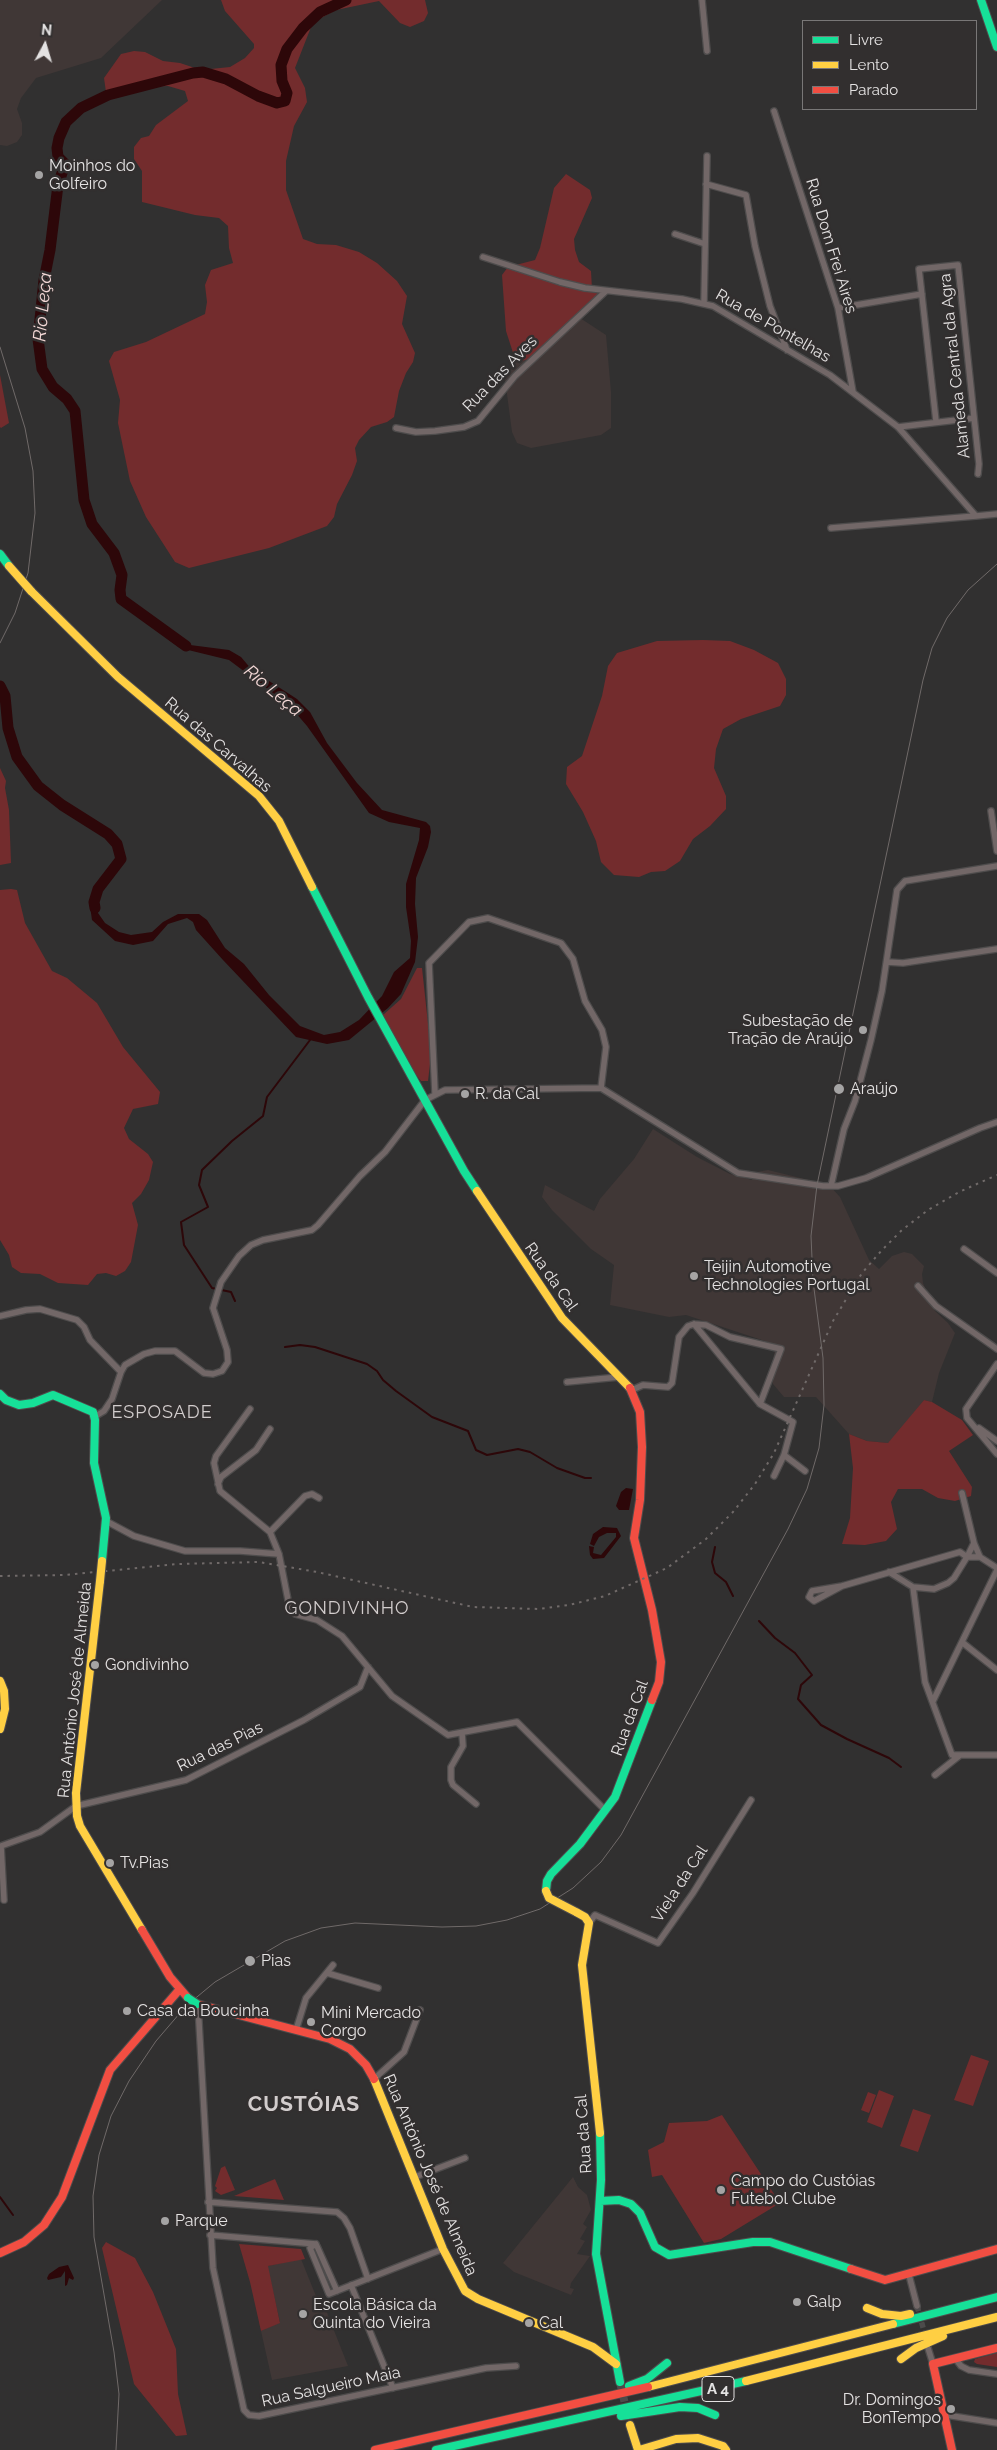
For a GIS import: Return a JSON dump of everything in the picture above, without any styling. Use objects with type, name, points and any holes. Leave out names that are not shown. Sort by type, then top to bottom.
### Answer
[{"type":"main road","points":[[981,0],[994,30],[997,47]]},
{"type":"main road","name":"Rua das Carvalhas","points":[[0,554],[31,591],[118,677],[259,796],[279,821],[368,997],[425,1100]]},
{"type":"main road","name":"Rua da Cal","points":[[425,1100],[464,1171],[562,1318],[632,1390],[640,1412],[642,1447],[640,1500],[634,1538],[652,1610],[661,1662],[659,1682],[615,1797],[580,1844],[551,1874],[547,1881],[546,1891],[549,1898],[584,1916],[589,1923],[582,1966],[601,2145],[600,2202],[596,2254],[616,2364]]},
{"type":"main road","points":[[0,1394],[6,1400],[19,1405],[33,1403],[46,1396],[53,1395],[93,1412],[94,1417]]},
{"type":"main road","name":"Rua António José de Almeida","points":[[94,1417],[94,1463],[105,1503],[106,1521],[76,1806],[80,1826],[179,1990],[188,1998],[198,2005],[330,2039],[350,2049],[366,2065],[374,2079],[443,2249],[465,2291],[478,2299],[593,2347],[616,2364]]},
{"type":"main road","points":[[0,1681],[4,1691],[5,1709],[0,1728]]},
{"type":"main road","points":[[0,2253],[24,2242],[44,2225],[62,2197],[110,2070],[179,1990]]},
{"type":"main road","points":[[600,2202],[619,2200],[634,2206],[644,2222],[655,2247],[665,2254],[681,2254],[753,2242],[770,2242],[880,2279],[909,2275],[997,2249]]},
{"type":"main road","name":"A 4","points":[[375,2450],[615,2395],[997,2297]]},
{"type":"main road","points":[[867,2308],[882,2314],[901,2316],[929,2308],[952,2309]]},
{"type":"main road","name":"A 4","points":[[436,2450],[700,2393],[997,2317]]},
{"type":"main road","points":[[901,2359],[916,2348],[958,2328]]},
{"type":"main road","points":[[952,2450],[946,2415],[933,2364],[997,2348]]},
{"type":"main road","points":[[615,2395],[647,2379],[667,2363]]},
{"type":"main road","points":[[616,2364],[620,2382]]},
{"type":"main road","points":[[580,2419],[641,2414],[680,2407],[698,2408],[715,2415]]},
{"type":"main road","points":[[630,2424],[638,2450],[676,2439],[698,2438],[723,2446],[726,2450]]},
{"type":"street","points":[[702,0],[707,51]]},
{"type":"street","name":"Rua Dom Frei Aires","points":[[774,111],[838,308],[853,392]]},
{"type":"street","points":[[704,303],[707,156]]},
{"type":"street","points":[[706,184],[746,195],[755,246],[770,306],[788,350]]},
{"type":"street","points":[[675,234],[706,244]]},
{"type":"street","name":"Rua de Pontelhas","points":[[483,257],[560,282],[606,291],[704,303],[830,375],[898,427],[976,516]]},
{"type":"street","name":"Alameda Central da Agra","points":[[922,294],[919,269],[958,264],[979,464],[978,474]]},
{"type":"street","name":"Rua das Aves","points":[[396,428],[416,432],[435,431],[464,427],[478,421],[515,376],[606,291]]},
{"type":"street","points":[[838,308],[922,294],[936,421]]},
{"type":"street","points":[[898,427],[974,418]]},
{"type":"street","points":[[831,528],[997,514]]},
{"type":"street","points":[[991,812],[997,851]]},
{"type":"street","points":[[831,1186],[844,1128],[861,1084],[887,962],[897,890],[905,881],[997,866]]},
{"type":"street","points":[[435,1093],[429,963],[469,922],[488,918],[506,922],[521,930],[561,943],[573,959],[585,1001],[602,1030],[606,1048],[602,1088]]},
{"type":"street","points":[[887,962],[903,963],[997,949]]},
{"type":"street","points":[[94,1417],[104,1411],[112,1399],[121,1372],[126,1365],[144,1354],[165,1350],[181,1354],[204,1373],[213,1374],[222,1370],[228,1358],[225,1340],[214,1316],[216,1293],[239,1256],[251,1245],[276,1236],[312,1230],[360,1176],[385,1152],[425,1100],[435,1093],[445,1090],[602,1088],[738,1173],[787,1182],[831,1186],[848,1184],[887,1171],[997,1122]]},
{"type":"street","points":[[964,1249],[997,1273]]},
{"type":"street","points":[[918,1286],[936,1306],[997,1349]]},
{"type":"street","points":[[0,1316],[40,1309],[77,1320],[84,1327],[90,1340],[121,1372]]},
{"type":"street","points":[[694,1324],[760,1404],[793,1422],[784,1455],[774,1476]]},
{"type":"street","points":[[632,1390],[643,1386],[668,1387],[672,1383],[679,1337],[688,1326],[694,1324],[706,1326],[730,1337],[781,1349],[760,1404]]},
{"type":"street","points":[[997,1364],[966,1409],[967,1418],[997,1454]]},
{"type":"street","points":[[567,1382],[618,1377]]},
{"type":"street","points":[[250,1409],[216,1456],[214,1463],[218,1484],[220,1491],[228,1499],[270,1532],[279,1554],[289,1605],[295,1614],[317,1620],[342,1636],[392,1696],[448,1735],[517,1722],[605,1810]]},
{"type":"street","points":[[973,1424],[997,1441]]},
{"type":"street","points":[[218,1484],[221,1477],[256,1450],[270,1429]]},
{"type":"street","points":[[784,1455],[804,1471]]},
{"type":"street","points":[[933,1701],[963,1643],[997,1569],[980,1556],[974,1543],[962,1493]]},
{"type":"street","points":[[270,1532],[305,1496],[312,1494],[320,1498]]},
{"type":"street","points":[[106,1521],[134,1536],[185,1551],[240,1551],[279,1554]]},
{"type":"street","points":[[889,1572],[913,1587],[934,1589],[954,1578],[974,1543]]},
{"type":"street","points":[[842,1586],[814,1601],[809,1597],[812,1591],[842,1586],[960,1552],[967,1558],[980,1556]]},
{"type":"street","points":[[913,1587],[925,1682],[952,1755],[997,1755]]},
{"type":"street","points":[[963,1643],[997,1670]]},
{"type":"street","name":"Rua das Pias","points":[[4,1900],[1,1846],[40,1832],[76,1806],[186,1780],[304,1720],[360,1687],[368,1667]]},
{"type":"street","points":[[462,1733],[463,1746],[451,1767],[451,1780],[453,1785],[476,1804]]},
{"type":"street","points":[[935,1775],[959,1756]]},
{"type":"street","name":"Viela da Cal","points":[[589,1923],[595,1915],[658,1943],[693,1893],[751,1800]]},
{"type":"street","points":[[296,2030],[306,1998],[333,1965]]},
{"type":"street","points":[[327,1973],[378,1988]]},
{"type":"street","name":"Rua Salgueiro Maia","points":[[198,2005],[208,2202],[214,2276],[244,2410],[249,2415],[259,2416],[486,2368],[516,2366]]},
{"type":"street","points":[[374,2079],[404,2052],[420,2010]]},
{"type":"street","points":[[415,2177],[465,2158]]},
{"type":"street","points":[[208,2202],[337,2212],[344,2218],[350,2228],[368,2279]]},
{"type":"street","points":[[210,2235],[316,2244]]},
{"type":"street","points":[[316,2244],[310,2248],[329,2294],[443,2249]]},
{"type":"street","points":[[316,2244],[337,2291]]},
{"type":"street","points":[[909,2275],[917,2306]]},
{"type":"street","points":[[351,2285],[393,2388]]},
{"type":"street","points":[[928,2348],[933,2364]]},
{"type":"street","points":[[955,2358],[961,2366],[969,2370],[997,2374]]},
{"type":"street","points":[[946,2415],[997,2423]]},
{"type":"shaded area","points":[[0,0],[162,0],[101,58],[36,78],[21,98],[17,109],[22,123],[22,135],[17,142],[7,146],[0,145]]},
{"type":"shaded area","points":[[221,0],[425,0],[428,13],[424,21],[410,27],[400,23],[379,1],[336,10],[313,22],[295,68],[305,88],[307,102],[294,126],[286,161],[286,190],[303,239],[317,244],[336,245],[359,252],[377,263],[397,281],[407,296],[402,324],[415,353],[413,362],[406,373],[399,391],[394,417],[387,422],[371,427],[359,440],[355,448],[357,461],[352,475],[337,504],[334,517],[327,526],[269,548],[189,568],[175,562],[146,517],[130,481],[118,423],[120,400],[109,361],[114,352],[146,342],[205,314],[207,302],[205,285],[211,270],[233,263],[229,248],[228,226],[219,218],[195,215],[142,202],[142,171],[134,159],[134,147],[141,138],[149,136],[156,125],[188,101],[185,91],[168,86],[143,87],[119,97],[107,99],[104,78],[121,54],[134,51],[145,52],[163,61],[180,63],[201,70],[230,67],[245,58],[254,48],[254,44],[225,11]]},
{"type":"shaded area","points":[[566,174],[590,190],[592,198],[574,239],[579,262],[591,271],[592,289],[599,295],[530,359],[516,362],[506,331],[502,275],[508,267],[535,260],[540,248],[554,188]]},
{"type":"shaded area","points":[[577,316],[606,335],[611,392],[611,428],[601,435],[531,448],[517,443],[512,432],[505,379],[516,362],[530,359]]},
{"type":"shaded area","points":[[0,375],[9,423],[1,428],[0,427]]},
{"type":"shaded area","points":[[657,641],[730,641],[754,650],[778,663],[786,679],[786,695],[780,706],[741,719],[723,729],[716,749],[714,768],[726,796],[726,809],[710,826],[693,839],[680,861],[665,871],[651,872],[639,877],[614,875],[601,862],[596,841],[583,812],[566,784],[567,767],[582,756],[602,696],[608,666],[617,653]]},
{"type":"shaded area","points":[[0,768],[6,781],[11,863],[0,865]]},
{"type":"shaded area","points":[[0,890],[17,890],[25,923],[52,971],[67,978],[97,1003],[123,1047],[160,1092],[158,1104],[133,1109],[124,1128],[129,1139],[148,1154],[153,1162],[149,1180],[141,1194],[132,1203],[138,1225],[131,1262],[125,1271],[116,1276],[106,1273],[97,1274],[88,1285],[58,1283],[40,1274],[21,1273],[12,1267],[9,1255],[0,1240]]},
{"type":"shaded area","points":[[417,968],[422,968],[430,1042],[428,1081],[421,1081],[414,1072],[383,1015],[401,999]]},
{"type":"shaded area","points":[[653,1129],[697,1157],[730,1174],[752,1180],[751,1173],[768,1170],[829,1185],[840,1197],[869,1260],[879,1269],[892,1256],[904,1252],[912,1254],[924,1266],[922,1274],[923,1283],[935,1311],[948,1323],[955,1333],[939,1373],[932,1402],[924,1400],[888,1443],[867,1441],[849,1434],[816,1397],[784,1397],[773,1384],[770,1372],[775,1350],[774,1344],[686,1315],[669,1317],[610,1305],[614,1265],[591,1249],[552,1210],[542,1197],[545,1185],[594,1211],[600,1199],[634,1159]]},
{"type":"shaded area","points":[[924,1400],[932,1402],[962,1420],[973,1435],[949,1451],[972,1487],[971,1496],[955,1501],[938,1498],[922,1489],[898,1489],[891,1502],[897,1529],[886,1541],[865,1545],[842,1544],[850,1518],[853,1468],[849,1434],[867,1441],[888,1443]]},
{"type":"shaded area","points":[[971,2055],[989,2061],[973,2106],[954,2100]]},
{"type":"shaded area","points":[[879,2090],[894,2096],[882,2128],[867,2122]]},
{"type":"shaded area","points":[[868,2092],[876,2095],[869,2113],[861,2110]]},
{"type":"shaded area","points":[[913,2109],[931,2115],[918,2152],[900,2146]]},
{"type":"shaded area","name":"Campo do Custóias Futebol Clube","points":[[722,2115],[780,2203],[721,2239],[704,2243],[662,2175],[652,2177],[648,2150],[664,2142],[669,2123],[707,2121]]},
{"type":"shaded area","points":[[225,2166],[235,2190],[221,2195],[215,2191],[217,2188],[215,2186],[221,2168]]},
{"type":"shaded area","points":[[573,2177],[578,2187],[587,2195],[591,2210],[583,2224],[587,2227],[580,2239],[585,2241],[577,2254],[590,2256],[571,2283],[570,2288],[574,2289],[571,2295],[514,2272],[503,2263]]},
{"type":"shaded area","points":[[275,2179],[284,2200],[234,2196]]},
{"type":"shaded area","points":[[106,2242],[135,2258],[153,2292],[176,2349],[178,2394],[187,2435],[176,2436],[134,2384],[102,2248]]},
{"type":"shaded area","points":[[239,2244],[301,2249],[305,2259],[268,2266],[280,2323],[261,2331],[250,2282]]},
{"type":"shaded area","name":"Escola Básica da Quinta do Vieira","points":[[301,2259],[320,2306],[324,2305],[348,2366],[272,2380],[261,2331],[280,2322],[267,2266]]},
{"type":"shaded area","points":[[997,2353],[997,2367],[974,2362],[975,2359]]},
{"type":"water","points":[[176,636],[190,645],[229,650],[241,657],[252,670],[297,699],[310,712],[327,743],[357,783],[382,810],[426,822],[430,826],[431,832],[428,847],[416,878],[415,904],[418,937],[415,962],[401,994],[388,1008],[349,1040],[327,1044],[296,1037],[223,960],[196,930],[193,922],[187,918],[168,924],[153,941],[133,945],[115,941],[92,920],[90,906],[95,893],[98,895],[98,913],[105,923],[119,932],[131,935],[152,932],[163,922],[178,914],[199,914],[207,920],[225,948],[244,964],[269,995],[300,1026],[324,1035],[340,1032],[359,1020],[382,996],[394,972],[410,958],[411,941],[406,907],[406,884],[419,840],[420,828],[389,822],[369,813],[307,726],[289,705],[229,660],[180,648],[169,640]]},
{"type":"water","points":[[626,1488],[633,1489],[629,1510],[619,1510],[616,1506],[621,1492]]},
{"type":"water","points":[[603,1527],[617,1528],[621,1536],[604,1558],[593,1559],[590,1555],[589,1546],[594,1547],[593,1553],[601,1555],[616,1537],[616,1533],[607,1533],[599,1537],[594,1546],[590,1544],[593,1534]]},
{"type":"water","points":[[68,2265],[74,2278],[73,2280],[69,2278],[67,2285],[65,2286],[65,2271],[61,2277],[48,2280],[49,2274],[59,2267]]},
{"type":"waterway","name":"Rio Leça","points":[[186,646],[121,599],[122,575],[114,553],[92,524],[84,500],[75,411],[67,399],[53,387],[42,369],[38,339],[44,280],[50,250],[58,185],[65,164],[58,157],[59,138],[66,122],[81,108],[108,95],[193,73],[203,72],[226,79],[258,96],[277,103],[285,101],[287,93],[282,81],[281,65],[287,49],[303,28],[320,12],[346,0]]},
{"type":"waterway","name":"Rio Leça","points":[[0,686],[5,696],[8,728],[17,757],[38,786],[62,805],[108,834],[117,844],[121,859],[98,889],[94,902],[95,908]]},
{"type":"waterway","points":[[235,1301],[231,1292],[212,1288],[184,1245],[181,1222],[208,1207],[199,1185],[202,1170],[232,1141],[263,1116],[267,1097],[310,1040]]},
{"type":"waterway","points":[[285,1347],[300,1345],[315,1347],[367,1364],[377,1371],[383,1380],[396,1391],[432,1417],[468,1431],[476,1450],[487,1455],[518,1449],[530,1452],[557,1468],[585,1478],[591,1478]]},
{"type":"waterway","points":[[715,1547],[712,1562],[715,1573],[726,1582],[733,1596]]},
{"type":"waterway","points":[[759,1621],[775,1638],[795,1653],[812,1675],[801,1685],[798,1699],[821,1725],[889,1758],[901,1767]]},
{"type":"waterway","points":[[0,2197],[13,2215]]},
{"type":"tunnel","points":[[917,2306],[926,2338]]},
{"type":"tunnel","points":[[620,2382],[627,2413]]},
{"type":"tram line","points":[[0,347],[25,428],[33,471],[35,513],[28,573],[15,613],[0,643]]},
{"type":"tram line","points":[[116,2450],[119,2394],[114,2352],[94,2237],[93,2196],[99,2155],[111,2116],[129,2081],[156,2041],[186,2006],[215,1982],[285,1941],[321,1928],[355,1923],[442,1927],[476,1926],[507,1920],[540,1909],[573,1888],[601,1862],[621,1835],[788,1529],[807,1489],[819,1448],[824,1405],[823,1358],[813,1281],[811,1236],[817,1185],[923,680],[932,648],[947,618],[968,590],[997,564]]},
{"type":"railway","points":[[0,1576],[65,1575],[178,1564],[259,1562],[317,1572],[473,1607],[539,1609],[569,1605],[605,1596],[667,1568],[706,1539],[733,1512],[755,1484],[774,1453],[833,1321],[862,1273],[902,1230],[928,1210],[959,1192],[997,1175]]},
{"type":"traffic: fast","points":[[981,0],[997,47]]},
{"type":"traffic: fast","points":[[0,554],[9,566]]},
{"type":"traffic: fast","points":[[312,887],[368,997],[464,1171],[477,1191]]},
{"type":"traffic: fast","points":[[0,1394],[6,1400],[19,1405],[33,1403],[53,1395],[93,1412],[95,1420],[94,1463],[106,1518],[102,1561]]},
{"type":"traffic: fast","points":[[546,1891],[547,1881],[551,1874],[580,1844],[615,1797],[652,1700]]},
{"type":"traffic: fast","points":[[188,1998],[197,2004]]},
{"type":"traffic: fast","points":[[600,2133],[601,2180],[596,2254],[620,2382]]},
{"type":"traffic: fast","points":[[600,2201],[619,2200],[631,2204],[640,2213],[655,2247],[669,2255],[753,2242],[770,2242],[851,2269]]},
{"type":"traffic: fast","points":[[893,2324],[997,2297]]},
{"type":"traffic: fast","points":[[629,2386],[647,2379],[667,2363]]},
{"type":"traffic: fast","points":[[436,2450],[746,2381]]},
{"type":"traffic: fast","points":[[621,2416],[680,2407],[698,2408],[715,2415]]},
{"type":"traffic: slow","points":[[9,566],[31,591]]},
{"type":"traffic: slow","points":[[31,591],[118,677],[259,796],[279,821],[312,887]]},
{"type":"traffic: slow","points":[[477,1191],[562,1318],[630,1388]]},
{"type":"traffic: slow","points":[[100,1581],[102,1561]]},
{"type":"traffic: slow","points":[[100,1581],[76,1793],[77,1816],[80,1826],[142,1930]]},
{"type":"traffic: slow","points":[[0,1681],[4,1691],[5,1709],[0,1729]]},
{"type":"traffic: slow","points":[[546,1891],[549,1898],[576,1912]]},
{"type":"traffic: slow","points":[[576,1912],[585,1917],[589,1923],[582,1965],[600,2133]]},
{"type":"traffic: slow","points":[[374,2079],[443,2249],[465,2291],[478,2299],[593,2347],[616,2364]]},
{"type":"traffic: slow","points":[[867,2308],[882,2314],[901,2316],[910,2314]]},
{"type":"traffic: slow","points":[[746,2381],[997,2317]]},
{"type":"traffic: slow","points":[[648,2387],[893,2324]]},
{"type":"traffic: slow","points":[[901,2359],[916,2348],[943,2336]]},
{"type":"traffic: slow","points":[[630,2425],[638,2450]]},
{"type":"traffic: slow","points":[[639,2450],[676,2439],[698,2438],[723,2446],[726,2450]]},
{"type":"traffic: jam","points":[[630,1388],[640,1412],[642,1447],[640,1500],[634,1538],[652,1610],[661,1662],[659,1682],[652,1700]]},
{"type":"traffic: jam","points":[[142,1930],[170,1977],[188,1998]]},
{"type":"traffic: jam","points":[[0,2253],[24,2242],[44,2225],[62,2197],[110,2070],[179,1990]]},
{"type":"traffic: jam","points":[[197,2004],[330,2039],[350,2049],[366,2065],[374,2079]]},
{"type":"traffic: jam","points":[[851,2269],[885,2280],[997,2249]]},
{"type":"traffic: jam","points":[[952,2450],[933,2364],[997,2348]]},
{"type":"traffic: jam","points":[[375,2450],[648,2387]]},
{"type":"place","name":"Moinhos do Golfeiro","points":[[39,175]]},
{"type":"place","name":"Subestação de Tração de Araújo","points":[[863,1030]]},
{"type":"place","name":"Araújo","points":[[839,1089]]},
{"type":"place","name":"R. da Cal","points":[[465,1094]]},
{"type":"place","name":"Teijin Automotive Technologies Portugal","points":[[694,1276]]},
{"type":"place","name":"Gondivinho","points":[[95,1665]]},
{"type":"place","name":"Tv.Pias","points":[[110,1863]]},
{"type":"place","name":"Pias","points":[[250,1961]]},
{"type":"place","name":"Casa da Boucinha","points":[[127,2011]]},
{"type":"place","name":"Mini Mercado Corgo","points":[[311,2022]]},
{"type":"place","name":"Campo do Custóias Futebol Clube","points":[[721,2190]]},
{"type":"place","name":"Parque","points":[[165,2221]]},
{"type":"place","name":"Galp","points":[[797,2302]]},
{"type":"place","name":"Escola Básica da Quinta do Vieira","points":[[303,2314]]},
{"type":"place","name":"Cal","points":[[529,2323]]},
{"type":"place","name":"Dr. Domingos BonTempo","points":[[951,2409]]},
{"type":"district","name":"ESPOSADE","points":[[162,1413]]},
{"type":"district","name":"GONDIVINHO","points":[[347,1609]]},
{"type":"district","name":"CUSTÓIAS","points":[[304,2105]]}]
